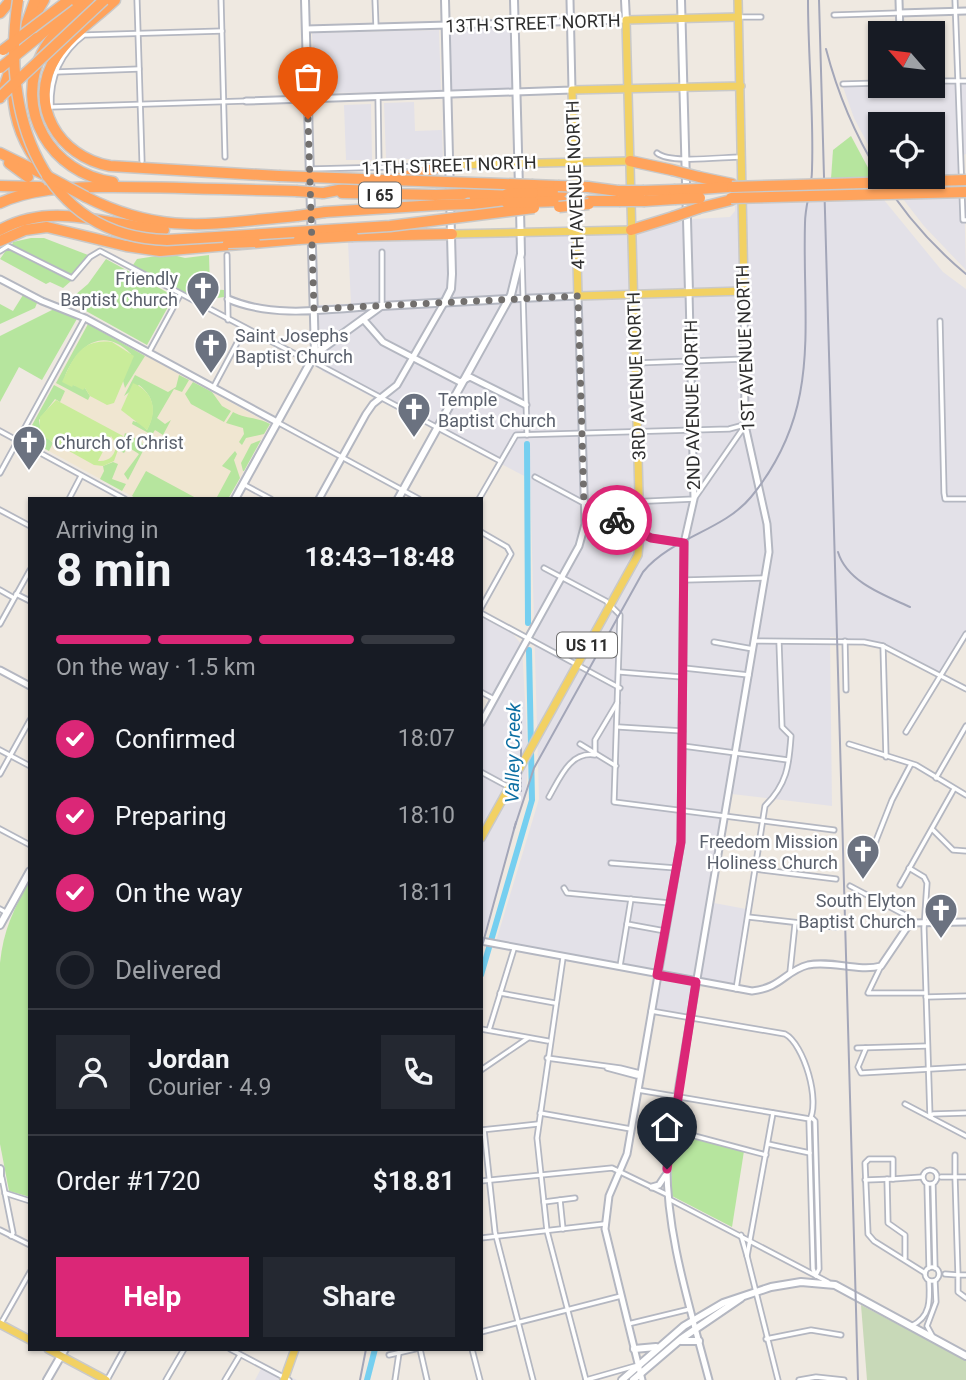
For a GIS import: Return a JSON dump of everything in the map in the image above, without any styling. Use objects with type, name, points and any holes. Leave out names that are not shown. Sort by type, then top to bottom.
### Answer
[{"type":"highway","points":[[0,11],[8,0]]},
{"type":"highway","points":[[18,0],[6,37],[1,76],[5,110],[14,138],[39,180],[60,201],[108,229],[145,239],[167,240],[399,225],[533,197]]},
{"type":"highway","points":[[0,98],[35,0]]},
{"type":"highway","points":[[21,42],[44,0]]},
{"type":"highway","points":[[0,53],[69,0]]},
{"type":"highway","points":[[0,68],[80,0]]},
{"type":"highway","points":[[89,0],[54,36],[40,57],[33,82],[36,119],[48,144],[68,166],[94,178],[134,186]]},
{"type":"highway","points":[[0,98],[104,0]]},
{"type":"highway","points":[[115,0],[59,53],[47,78],[47,114],[58,137],[69,149],[93,163],[533,197],[589,196]]},
{"type":"highway","points":[[27,31],[17,64],[13,102],[25,144],[37,162],[52,176]]},
{"type":"highway","points":[[0,154],[52,176]]},
{"type":"highway","points":[[0,154],[75,219],[112,237],[166,245],[452,234]]},
{"type":"highway","points":[[630,161],[699,177],[732,192],[966,192]]},
{"type":"highway","points":[[324,192],[449,165]]},
{"type":"highway","name":"I 65","points":[[52,176],[86,197],[132,217],[158,223],[195,225],[436,200],[463,194],[507,198]]},
{"type":"highway","points":[[732,192],[966,180]]},
{"type":"highway","name":"I 65","points":[[0,186],[134,186],[324,192],[470,204],[507,198],[560,196],[674,195],[700,198],[732,192]]},
{"type":"highway","points":[[0,203],[23,194],[65,188]]},
{"type":"highway","points":[[632,230],[673,216],[700,198]]},
{"type":"highway","points":[[0,230],[27,218],[52,214],[154,229],[187,230],[195,225]]},
{"type":"highway","points":[[4,244],[25,230],[47,227],[126,246],[178,251],[255,242]]},
{"type":"main road","points":[[305,0],[315,354]]},
{"type":"main road","points":[[443,303],[451,289],[452,234],[445,0]]},
{"type":"main road","points":[[399,497],[509,299],[521,254],[514,0]]},
{"type":"main road","name":"3RD AVENUE NORTH","points":[[483,834],[638,555],[640,501],[625,0]]},
{"type":"main road","name":"2ND AVENUE NORTH","points":[[681,0],[689,292]]},
{"type":"main road","name":"1ST AVENUE NORTH","points":[[738,0],[744,291]]},
{"type":"main road","name":"13TH STREET NORTH","points":[[626,20],[738,17]]},
{"type":"main road","points":[[572,90],[741,86]]},
{"type":"main road","name":"4TH AVENUE NORTH","points":[[572,90],[578,296]]},
{"type":"main road","name":"11TH STREET NORTH","points":[[449,165],[575,160],[630,161]]},
{"type":"main road","points":[[452,234],[632,230]]},
{"type":"main road","points":[[578,296],[744,291]]},
{"type":"main road","points":[[236,497],[315,354],[363,319],[381,306],[509,299]]},
{"type":"main road","points":[[0,925],[3,911],[28,874]]},
{"type":"main road","points":[[622,1380],[694,1320],[742,1297],[815,1278],[835,1285],[966,1356]]},
{"type":"main road","points":[[634,1380],[641,1377],[676,1343],[742,1297]]},
{"type":"main road","points":[[0,1324],[28,1339]]},
{"type":"main road","points":[[676,1343],[686,1339],[699,1341]]},
{"type":"main road","points":[[634,1349],[643,1350],[661,1345]]},
{"type":"main road","points":[[286,1379],[294,1351]]},
{"type":"main road","points":[[47,1380],[63,1352],[106,1380]]},
{"type":"street","points":[[136,0],[142,161]]},
{"type":"street","points":[[221,0],[225,157]]},
{"type":"street","points":[[375,0],[376,27]]},
{"type":"street","name":"4TH AVENUE NORTH","points":[[570,0],[572,90]]},
{"type":"street","points":[[899,0],[899,21]]},
{"type":"street","points":[[956,0],[965,220]]},
{"type":"street","points":[[834,15],[966,11]]},
{"type":"street","name":"13TH STREET NORTH","points":[[738,17],[761,17]]},
{"type":"street","name":"13TH STREET NORTH","points":[[306,29],[626,20]]},
{"type":"street","points":[[222,31],[82,36],[65,54],[56,72],[51,107],[55,109],[572,90]]},
{"type":"street","points":[[56,72],[139,69]]},
{"type":"street","points":[[945,81],[966,81]]},
{"type":"street","points":[[843,84],[868,83]]},
{"type":"street","points":[[377,97],[379,167]]},
{"type":"street","points":[[657,153],[664,157],[685,158],[741,157]]},
{"type":"street","name":"11TH STREET NORTH","points":[[310,169],[449,165]]},
{"type":"street","points":[[0,251],[4,244],[68,277],[74,277],[90,257],[100,251],[305,359],[315,354],[318,364],[500,461]]},
{"type":"street","points":[[228,299],[250,308],[381,306],[382,252]]},
{"type":"street","points":[[521,254],[527,435]]},
{"type":"street","points":[[227,255],[229,320]]},
{"type":"street","points":[[0,279],[42,301],[85,318],[415,497]]},
{"type":"street","name":"1ST AVENUE NORTH","points":[[709,1380],[672,1235],[667,1169],[696,982],[766,578],[767,524],[745,425],[744,291]]},
{"type":"street","name":"2ND AVENUE NORTH","points":[[605,1224],[609,1196],[620,1172],[631,1129],[676,868],[682,812],[684,543],[694,499],[689,292]]},
{"type":"street","points":[[149,352],[180,295]]},
{"type":"street","points":[[509,299],[578,296]]},
{"type":"street","name":"4TH AVENUE NORTH","points":[[483,719],[583,536],[578,296]]},
{"type":"street","points":[[320,497],[366,414],[397,385],[443,303]]},
{"type":"street","points":[[0,473],[85,318]]},
{"type":"street","points":[[363,319],[380,340],[413,358],[458,381],[470,377],[526,405]]},
{"type":"street","points":[[940,320],[945,499],[966,499]]},
{"type":"street","points":[[213,387],[245,328]]},
{"type":"street","points":[[636,363],[745,359]]},
{"type":"street","points":[[480,497],[514,437],[729,429],[745,425]]},
{"type":"street","points":[[584,504],[694,499],[745,425]]},
{"type":"street","points":[[0,431],[121,497]]},
{"type":"street","points":[[70,497],[81,475]]},
{"type":"street","points":[[535,477],[651,538],[684,543]]},
{"type":"street","points":[[243,484],[267,497]]},
{"type":"street","points":[[598,502],[610,517]]},
{"type":"street","points":[[0,510],[28,525]]},
{"type":"street","points":[[483,533],[510,551],[510,556],[483,607]]},
{"type":"street","points":[[544,568],[610,604],[620,615],[620,688],[614,802],[834,830]]},
{"type":"street","points":[[0,624],[28,573]]},
{"type":"street","points":[[685,580],[766,578]]},
{"type":"street","points":[[0,590],[28,600]]},
{"type":"street","points":[[483,612],[620,688]]},
{"type":"street","points":[[906,732],[966,634]]},
{"type":"street","points":[[754,641],[845,641],[883,646],[966,689]]},
{"type":"street","points":[[845,641],[846,690]]},
{"type":"street","points":[[714,642],[753,649]]},
{"type":"street","points":[[736,989],[765,806],[782,788],[791,736],[782,727],[779,642]]},
{"type":"street","points":[[883,646],[886,757]]},
{"type":"street","points":[[684,668],[749,675]]},
{"type":"street","points":[[0,670],[28,685]]},
{"type":"street","points":[[620,672],[684,677]]},
{"type":"street","points":[[483,693],[494,699]]},
{"type":"street","points":[[595,755],[595,740],[619,701]]},
{"type":"street","points":[[0,774],[28,724]]},
{"type":"street","points":[[618,726],[683,731]]},
{"type":"street","points":[[936,778],[966,726]]},
{"type":"street","points":[[580,744],[616,766]]},
{"type":"street","points":[[849,744],[911,764],[966,795]]},
{"type":"street","points":[[683,746],[788,760]]},
{"type":"street","points":[[0,750],[28,765]]},
{"type":"street","points":[[550,797],[576,757],[584,753],[595,755]]},
{"type":"street","points":[[866,866],[891,800],[911,764]]},
{"type":"street","points":[[483,773],[509,787]]},
{"type":"street","points":[[900,885],[954,788]]},
{"type":"street","points":[[0,829],[28,844]]},
{"type":"street","points":[[932,829],[953,850],[966,851]]},
{"type":"street","points":[[611,863],[676,868]]},
{"type":"street","points":[[909,868],[926,880],[925,995],[930,1117]]},
{"type":"street","points":[[755,869],[836,879]]},
{"type":"street","points":[[850,886],[907,916],[913,922]]},
{"type":"street","points":[[564,888],[567,893],[670,903]]},
{"type":"street","points":[[619,968],[631,899]]},
{"type":"street","points":[[748,917],[835,927]]},
{"type":"street","points":[[966,922],[913,922],[904,928],[867,993],[966,996]]},
{"type":"street","points":[[626,924],[665,931]]},
{"type":"street","points":[[790,974],[795,924]]},
{"type":"street","points":[[484,942],[736,989],[770,989],[790,974],[812,964],[881,966]]},
{"type":"street","points":[[489,1030],[514,949]]},
{"type":"street","points":[[563,958],[548,1041],[537,1138],[547,1231],[586,1380],[638,1365]]},
{"type":"street","points":[[500,993],[555,1003]]},
{"type":"street","points":[[651,1011],[785,1034],[794,1041],[812,1084],[814,1100],[812,1118],[809,1121],[815,1278]]},
{"type":"street","points":[[483,1029],[548,1041]]},
{"type":"street","points":[[483,1069],[528,1038]]},
{"type":"street","points":[[857,1048],[928,1046]]},
{"type":"street","points":[[866,1048],[858,1067],[859,1072],[966,1067]]},
{"type":"street","points":[[547,1058],[637,1076],[640,1073]]},
{"type":"street","points":[[638,1090],[812,1118],[815,1121],[818,1223],[815,1278]]},
{"type":"street","points":[[905,1104],[966,1136]]},
{"type":"street","points":[[540,1113],[631,1129]]},
{"type":"street","points":[[747,1256],[773,1113]]},
{"type":"street","points":[[930,1117],[966,1113]]},
{"type":"street","points":[[533,1380],[496,1236],[483,1130],[539,1124]]},
{"type":"street","points":[[672,1130],[766,1155]]},
{"type":"street","points":[[768,1144],[810,1153]]},
{"type":"street","points":[[955,1155],[958,1292],[966,1298]]},
{"type":"street","points":[[893,1179],[894,1158],[866,1161],[868,1234],[874,1241],[925,1273],[929,1281],[928,1310],[922,1320],[911,1326]]},
{"type":"street","points":[[483,1181],[611,1168],[652,1187],[815,1278]]},
{"type":"street","points":[[652,1187],[661,1182],[667,1169]]},
{"type":"street","points":[[865,1180],[922,1177],[928,1170],[938,1177],[966,1177]]},
{"type":"street","points":[[811,1171],[817,1171]]},
{"type":"street","points":[[0,1175],[13,1233],[10,1236]]},
{"type":"street","points":[[922,1177],[927,1184],[929,1268],[925,1273]]},
{"type":"street","points":[[938,1177],[933,1184],[935,1268],[939,1275]]},
{"type":"street","points":[[887,1179],[888,1223],[905,1235],[905,1258]]},
{"type":"street","points":[[927,1184],[933,1184]]},
{"type":"street","points":[[5,1193],[28,1200]]},
{"type":"street","points":[[544,1202],[575,1198]]},
{"type":"street","points":[[560,1200],[563,1229]]},
{"type":"street","points":[[812,1223],[818,1223]]},
{"type":"street","points":[[483,1238],[605,1224],[641,1377]]},
{"type":"street","points":[[0,1230],[28,1244]]},
{"type":"street","points":[[741,1235],[778,1380]]},
{"type":"street","points":[[929,1268],[935,1268]]},
{"type":"street","points":[[0,1324],[28,1275]]},
{"type":"street","points":[[934,1339],[927,1326],[935,1308],[935,1281],[939,1275],[966,1275]]},
{"type":"street","points":[[929,1281],[935,1281]]},
{"type":"street","points":[[483,1332],[621,1296]]},
{"type":"street","points":[[628,1324],[691,1309]]},
{"type":"street","points":[[766,1339],[811,1330],[841,1335]]},
{"type":"street","points":[[106,1380],[123,1351]]},
{"type":"street","points":[[166,1380],[183,1351]]},
{"type":"street","points":[[233,1351],[286,1379]]},
{"type":"street","points":[[390,1355],[408,1351]]},
{"type":"street","points":[[418,1351],[427,1380]]},
{"type":"street","points":[[473,1351],[480,1380]]},
{"type":"street","points":[[395,1380],[399,1353]]},
{"type":"street","points":[[225,1380],[240,1355]]},
{"type":"street","points":[[799,1380],[816,1377],[844,1380]]},
{"type":"shaded area","points":[[511,28],[513,89],[451,90],[449,29]]},
{"type":"shaded area","points":[[439,30],[441,92],[314,93],[312,33]]},
{"type":"shaded area","points":[[966,84],[966,154],[963,155],[966,270],[924,226],[895,189],[945,189],[945,112],[868,112],[868,144],[854,118],[843,87],[868,86],[868,98],[945,98],[945,85]]},
{"type":"shaded area","points":[[414,102],[415,131],[442,130],[443,159],[386,159],[384,103]]},
{"type":"shaded area","points":[[371,104],[372,160],[346,160],[344,105]]},
{"type":"shaded area","points":[[884,200],[943,272],[966,289],[966,635],[944,674],[880,643],[830,637],[832,806],[732,794],[714,903],[746,909],[735,985],[700,979],[694,1015],[648,1008],[652,977],[494,948],[539,799],[530,479],[322,371],[318,305],[351,304],[348,242],[657,226],[694,219],[730,217],[735,211],[735,202]]},
{"type":"shaded area","points":[[88,324],[270,424],[229,497],[133,497],[25,438]]},
{"type":"shaded area","points":[[483,618],[512,633],[522,645],[528,759],[526,795],[483,937],[483,711],[492,695],[483,690]]},
{"type":"shaded area","points":[[263,1365],[282,1373],[297,1380],[255,1380]]},
{"type":"green space","points":[[851,136],[868,168],[868,177],[831,179],[833,150]]},
{"type":"green space","points":[[44,238],[88,255],[75,273],[69,276],[12,245],[13,242]]},
{"type":"green space","points":[[7,249],[71,281],[63,288],[50,282],[46,284],[0,259]]},
{"type":"green space","points":[[169,254],[185,258],[209,255],[210,289],[224,290],[224,297],[217,298],[200,290],[192,296],[133,265],[137,259]]},
{"type":"green space","points":[[106,259],[174,296],[147,345],[68,301],[88,284]]},
{"type":"green space","points":[[23,295],[37,303],[35,308],[0,324],[0,304],[13,311]]},
{"type":"green space","points":[[58,307],[78,317],[42,380],[19,367],[0,402],[0,336]]},
{"type":"green space","points":[[88,324],[145,356],[125,388],[122,377],[131,354],[110,341],[92,343],[84,349],[76,356],[65,376],[73,385],[85,388],[90,396],[88,400],[56,383]]},
{"type":"green space","points":[[203,333],[228,348],[221,360],[196,346]]},
{"type":"green space","points":[[112,342],[134,356],[114,403],[107,405],[90,396],[85,388],[83,390],[62,382],[74,358],[85,347],[92,343]]},
{"type":"green space","points":[[135,375],[168,392],[176,387],[179,375],[189,380],[182,392],[174,389],[157,418],[165,424],[171,420],[163,435],[155,430],[152,435],[132,424],[133,421],[140,423],[147,430],[153,411],[151,400],[139,385],[124,396]]},
{"type":"green space","points":[[193,382],[212,392],[222,406],[231,411],[224,422],[191,404],[185,394]]},
{"type":"green space","points":[[133,383],[146,391],[152,403],[152,416],[147,430],[121,410]]},
{"type":"green space","points":[[54,385],[65,391],[60,402],[55,399],[39,420],[41,432],[53,443],[49,451],[25,438]]},
{"type":"green space","points":[[56,400],[123,436],[114,461],[103,466],[94,465],[44,437],[40,429],[40,417]],"holes":[[[111,436],[116,444],[111,457],[98,461]]]},
{"type":"green space","points":[[233,412],[270,424],[264,434],[246,438],[242,445],[239,442],[244,434],[243,428],[226,423]]},
{"type":"green space","points":[[125,433],[142,442],[144,449],[128,480],[124,474],[139,454],[128,447],[124,453],[120,451]]},
{"type":"green space","points":[[261,440],[243,471],[241,463],[251,444]]},
{"type":"green space","points":[[235,451],[237,454],[234,460],[240,478],[229,497],[217,497],[231,471],[222,466]]},
{"type":"green space","points":[[113,462],[118,464],[112,479],[126,484],[122,491],[100,479],[103,466]]},
{"type":"green space","points":[[146,471],[194,497],[134,497]]},
{"type":"green space","points":[[28,884],[28,1196],[9,1191],[0,1144],[0,963],[10,920]]},
{"type":"green space","points":[[675,1133],[744,1151],[732,1227],[672,1196],[671,1156]]},
{"type":"green space","points":[[861,1305],[966,1360],[966,1380],[867,1380]]},
{"type":"waterway","name":"Valley Creek","points":[[527,444],[528,623]]},
{"type":"waterway","name":"Valley Creek","points":[[483,968],[532,800],[529,650]]},
{"type":"waterway","name":"Valley Creek","points":[[367,1380],[374,1351]]},
{"type":"railway","points":[[514,829],[534,768],[643,572],[668,550],[740,509],[774,464],[789,432],[799,399],[806,332],[805,223],[812,177],[808,0]]},
{"type":"railway","points":[[819,0],[858,1380]]},
{"type":"railway","points":[[826,49],[848,113],[878,173],[918,227],[966,274]]},
{"type":"railway","points":[[838,552],[849,572],[858,579],[910,607]]},
{"type":"railway","points":[[521,711],[521,791]]},
{"type":"railway","points":[[483,943],[516,822]]},
{"type":"railway","points":[[360,1380],[366,1351]]},
{"type":"way so far","points":[[308,119],[314,309],[578,296],[584,504],[617,520]]},
{"type":"place","name":"Friendly Baptist Church","points":[[203,318]]},
{"type":"place","name":"Saint Josephs Baptist Church","points":[[211,375]]},
{"type":"place","name":"Temple Baptist Church","points":[[414,439]]},
{"type":"place","name":"Church of Christ","points":[[29,472]]},
{"type":"place","name":"Freedom Mission Holiness Church","points":[[863,881]]},
{"type":"place","name":"South Elyton Baptist Church","points":[[941,940]]},
{"type":"route","points":[[617,520],[645,536],[684,543],[681,842],[657,975],[696,982],[667,1169]]}]
